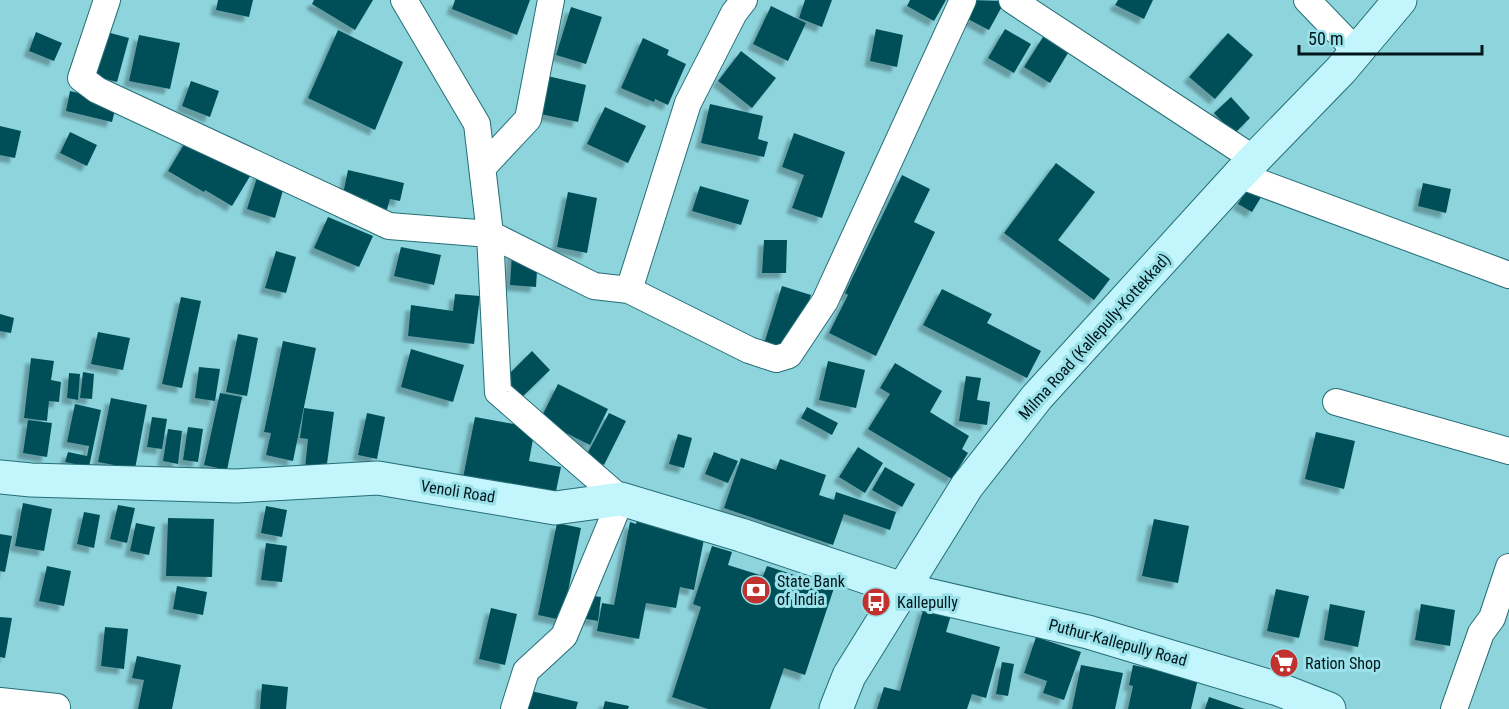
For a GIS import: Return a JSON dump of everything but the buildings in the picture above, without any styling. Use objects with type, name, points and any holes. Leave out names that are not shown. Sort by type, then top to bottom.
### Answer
[{"type":"main road","name":"Milma Road (Kallepully-Kottekkad)","points":[[836,709],[849,676],[967,486],[1037,397],[1247,167],[1341,70],[1400,0]]},
{"type":"main road","name":"Venoli Road","points":[[0,477],[31,480],[236,486],[378,478],[555,508],[621,499],[741,535],[902,589]]},
{"type":"main road","name":"Puthur-Kallepully Road","points":[[902,589],[1088,632],[1278,689],[1329,709]]},
{"type":"street","points":[[107,0],[81,78],[97,90],[389,226],[490,234],[594,286],[629,290],[749,350],[776,359],[789,355],[825,301],[963,0]]},
{"type":"street","points":[[404,0],[477,124],[490,234],[498,392],[621,499],[564,636],[526,671],[514,709]]},
{"type":"street","points":[[483,167],[528,119],[551,0]]},
{"type":"street","points":[[629,290],[688,103],[734,14],[744,0]]},
{"type":"street","points":[[1012,0],[1247,167],[1509,275]]},
{"type":"street","points":[[1307,0],[1357,52]]},
{"type":"street","points":[[1336,402],[1509,452]]},
{"type":"street","points":[[1454,709],[1481,633],[1492,618],[1509,567]]},
{"type":"street","points":[[0,701],[57,707]]},
{"type":"place","name":"State Bank of India","points":[[756,590]]},
{"type":"place","name":"Kallepully","points":[[876,602]]},
{"type":"place","name":"Ration Shop","points":[[1284,663]]}]
